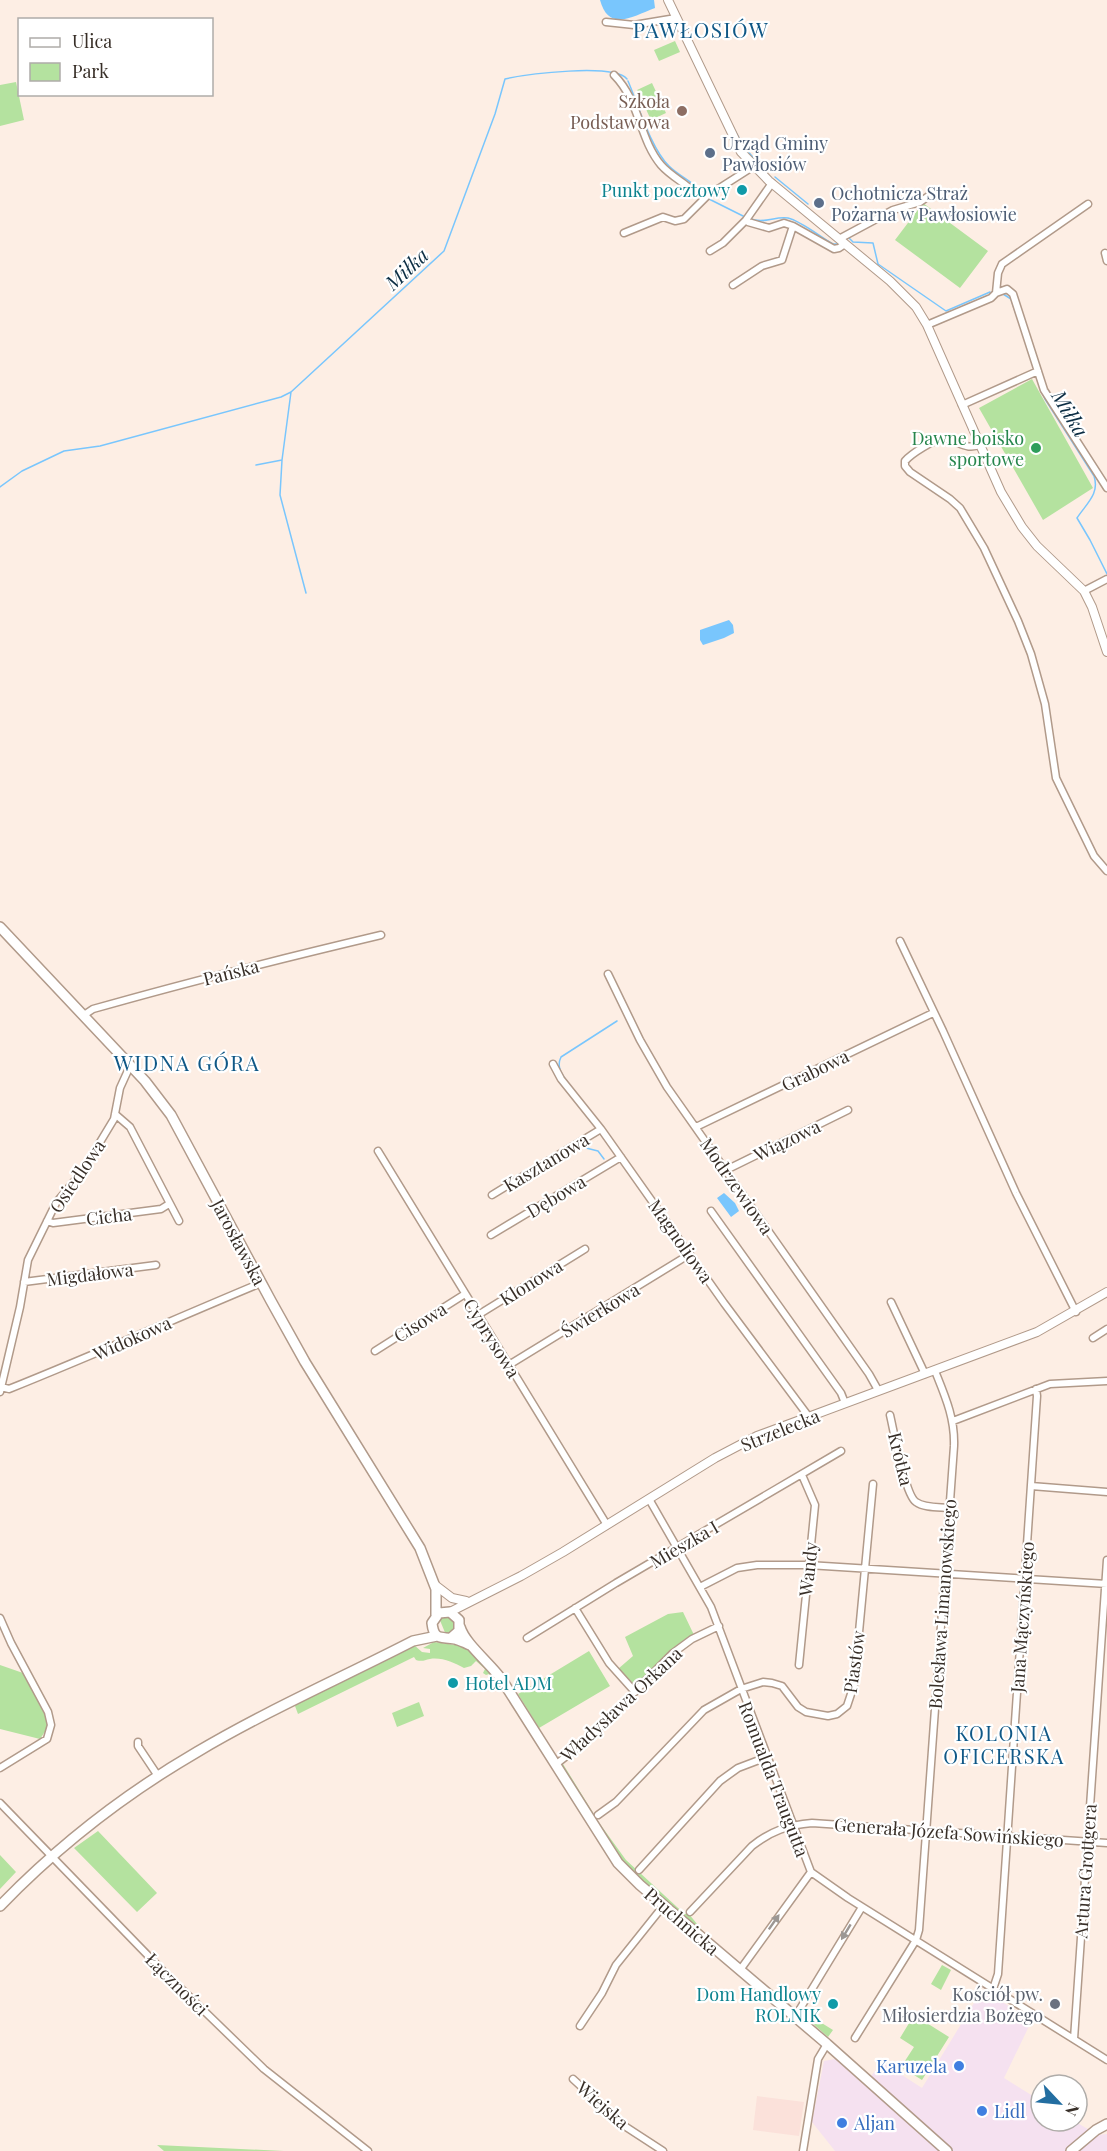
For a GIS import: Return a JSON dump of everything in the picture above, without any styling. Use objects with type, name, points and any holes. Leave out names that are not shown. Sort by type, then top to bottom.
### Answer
[{"type":"main road","name":"Jarosławska","points":[[0,927],[146,1081],[171,1115],[305,1362],[420,1548],[435,1587],[449,1611]]},
{"type":"main road","name":"Jarosławska","points":[[434,1619],[435,1587]]},
{"type":"main road","points":[[0,1906],[51,1857],[112,1808],[158,1776],[224,1737],[416,1640],[430,1628],[434,1619],[449,1611],[460,1624],[457,1634],[443,1639],[437,1636],[434,1632],[434,1619]]},
{"type":"main road","name":"Pruchnicka","points":[[460,1624],[470,1645],[493,1667],[502,1680],[618,1863],[947,2151]]},
{"type":"main road","points":[[416,1640],[437,1636]]},
{"type":"main road","name":"Pruchnicka","points":[[451,1638],[470,1645]]},
{"type":"main road","points":[[1071,2151],[1096,2130],[1107,2124]]},
{"type":"street","points":[[668,0],[741,152],[772,183],[890,281],[911,302],[927,325],[1001,492],[1022,527],[1037,546],[1084,591],[1092,607],[1107,652]]},
{"type":"street","points":[[606,22],[634,25],[676,18]]},
{"type":"street","points":[[614,75],[624,85],[661,166],[698,195],[707,196]]},
{"type":"street","points":[[624,234],[663,217],[675,221],[684,219],[707,196],[754,166]]},
{"type":"street","points":[[710,251],[723,243],[746,220],[772,183]]},
{"type":"street","points":[[746,220],[751,224],[769,228],[784,223],[834,249],[839,248],[842,241],[893,210],[920,202],[933,193]]},
{"type":"street","points":[[996,293],[998,273],[1002,264],[1088,204]]},
{"type":"street","points":[[733,285],[762,266],[782,260],[793,226]]},
{"type":"street","points":[[1105,253],[1107,261]]},
{"type":"street","points":[[927,325],[1007,289],[1013,294],[1036,372],[1044,390],[1107,488]]},
{"type":"street","points":[[963,405],[1036,372]]},
{"type":"street","points":[[981,444],[975,447],[965,447],[944,439],[938,440],[910,455],[905,461],[905,466],[960,508],[984,548],[1031,654],[1045,704],[1056,778],[1094,856],[1107,871]]},
{"type":"street","points":[[1084,591],[1107,579]]},
{"type":"street","name":"Pańska","points":[[84,1015],[93,1009],[177,985],[381,935]]},
{"type":"street","points":[[900,941],[1016,1193],[1076,1312]]},
{"type":"street","name":"Modrzewiowa","points":[[608,974],[640,1040],[667,1087],[878,1390]]},
{"type":"street","name":"Grabowa","points":[[696,1127],[933,1013]]},
{"type":"street","name":"Magnoliowa","points":[[553,1064],[561,1079],[601,1129],[809,1418]]},
{"type":"street","name":"Osiedlowa","points":[[1,1390],[28,1260],[56,1203],[82,1172],[101,1142],[115,1114],[120,1088],[130,1066]]},
{"type":"street","name":"Wiązowa","points":[[726,1170],[848,1110]]},
{"type":"street","points":[[115,1114],[130,1127],[178,1221]]},
{"type":"street","name":"Kasztanowa","points":[[492,1195],[601,1129]]},
{"type":"street","name":"Cyprysowa","points":[[378,1151],[608,1525]]},
{"type":"street","name":"Dębowa","points":[[490,1235],[621,1157]]},
{"type":"street","name":"Cicha","points":[[47,1221],[53,1223],[150,1211],[161,1209],[169,1204]]},
{"type":"street","points":[[711,1211],[841,1393],[845,1404]]},
{"type":"street","name":"Klonowa","points":[[478,1315],[585,1249]]},
{"type":"street","name":"Świerkowa","points":[[508,1365],[690,1254]]},
{"type":"street","name":"Migdałowa","points":[[24,1282],[156,1265]]},
{"type":"street","name":"Widokowa","points":[[1,1390],[9,1389],[74,1363],[144,1331],[261,1283]]},
{"type":"street","name":"Strzelecka","points":[[449,1611],[521,1576],[716,1458],[757,1436],[1037,1332],[1076,1312],[1107,1292]]},
{"type":"street","name":"Cisowa","points":[[375,1351],[465,1294]]},
{"type":"street","points":[[891,1302],[925,1374]]},
{"type":"street","points":[[1093,1338],[1107,1329]]},
{"type":"street","name":"Bolesława Limanowskiego","points":[[855,2038],[916,1940],[919,1930],[954,1446],[953,1421],[935,1371]]},
{"type":"street","points":[[953,1421],[1050,1384],[1107,1381]]},
{"type":"street","name":"Jana Mączyńskiego","points":[[993,1989],[998,1974],[1036,1389]]},
{"type":"street","name":"Krótka","points":[[890,1415],[906,1486],[912,1500],[922,1506],[949,1508]]},
{"type":"street","name":"Mieszka I","points":[[527,1638],[841,1450]]},
{"type":"street","name":"Wandy","points":[[799,1665],[815,1505],[802,1475]]},
{"type":"street","name":"Piastów","points":[[598,1815],[616,1802],[704,1710],[741,1689],[763,1682],[782,1686],[798,1707],[816,1715],[837,1714],[847,1706],[854,1685],[873,1485]]},
{"type":"street","points":[[1031,1486],[1107,1492]]},
{"type":"street","name":"Romualda Traugutta","points":[[650,1499],[700,1587],[719,1626],[811,1872],[862,1907],[1107,2060]]},
{"type":"street","name":"Artura Grottgera","points":[[1074,2039],[1107,1560]]},
{"type":"street","points":[[700,1587],[737,1568],[757,1565],[808,1565],[1106,1584]]},
{"type":"street","points":[[435,1587],[452,1598],[470,1602]]},
{"type":"street","points":[[460,1624],[462,1610],[470,1602]]},
{"type":"street","points":[[575,1608],[609,1663],[635,1692]]},
{"type":"street","points":[[0,1618],[48,1712],[51,1725],[46,1739],[0,1768]]},
{"type":"street","name":"Władysława Orkana","points":[[555,1765],[586,1741],[682,1646],[719,1626]]},
{"type":"street","points":[[138,1742],[138,1746],[158,1776]]},
{"type":"street","points":[[639,1870],[720,1781],[738,1768],[767,1757]]},
{"type":"street","name":"Łączności","points":[[0,1803],[163,1971],[264,2069],[368,2151]]},
{"type":"street","name":"Generała Józefa Sowińskiego","points":[[792,1824],[812,1823],[1107,1843]]},
{"type":"street","points":[[690,1911],[752,1846],[762,1838],[792,1824]]},
{"type":"street","points":[[740,1970],[811,1872]]},
{"type":"street","points":[[580,2026],[602,1993],[616,1965],[664,1905]]},
{"type":"street","points":[[795,2017],[862,1907]]},
{"type":"street","points":[[803,2151],[818,2059],[827,2044]]},
{"type":"street","name":"Wiejska","points":[[573,2079],[623,2125],[663,2151]]},
{"type":"shaded area","points":[[982,1990],[1032,2020],[1004,2078],[1029,2094],[1029,2133],[1089,2133],[1089,2130],[1098,2135],[1107,2134],[1107,2151],[835,2151],[812,2122],[824,2061],[835,2059],[864,2085],[882,2062],[922,2088]]},
{"type":"shaded area","points":[[757,2096],[804,2102],[799,2136],[753,2130]]},
{"type":"green space","points":[[675,41],[680,52],[659,61],[654,50]]},
{"type":"green space","points":[[16,82],[24,120],[0,126],[0,85]]},
{"type":"green space","points":[[652,83],[666,113],[651,120],[637,90]]},
{"type":"green space","points":[[923,203],[988,251],[960,288],[895,240]]},
{"type":"green space","name":"Dawne boisko sportowe","points":[[1032,379],[1093,488],[1043,520],[979,408]]},
{"type":"green space","points":[[683,1612],[694,1635],[636,1686],[618,1669],[633,1656],[625,1637],[668,1614]]},
{"type":"green space","points":[[448,1615],[455,1621],[455,1626],[453,1631],[446,1635],[439,1618]]},
{"type":"green space","points":[[434,1642],[462,1646],[475,1655],[496,1678],[492,1679],[489,1674],[483,1673],[485,1669],[476,1661],[464,1668],[443,1660],[420,1661],[414,1657],[298,1714],[295,1706],[297,1703],[414,1645],[422,1652],[430,1653],[430,1649],[423,1648]]},
{"type":"green space","points":[[589,1651],[610,1686],[539,1728],[518,1694]]},
{"type":"green space","points":[[0,1665],[23,1673],[48,1721],[46,1730],[40,1739],[0,1729]]},
{"type":"green space","points":[[419,1702],[424,1716],[397,1727],[392,1713]]},
{"type":"green space","points":[[563,1764],[600,1824],[626,1860],[685,1914],[689,1914],[705,1934],[648,1888],[622,1863],[560,1765]]},
{"type":"green space","points":[[98,1831],[157,1893],[137,1912],[74,1848]]},
{"type":"green space","points":[[0,1855],[16,1872],[0,1889]]},
{"type":"green space","points":[[942,1965],[951,1970],[941,1990],[931,1984]]},
{"type":"green space","points":[[914,2015],[949,2037],[922,2080],[901,2067],[914,2047],[900,2038]]},
{"type":"green space","points":[[812,2017],[833,2030],[828,2037],[810,2021]]},
{"type":"green space","points":[[157,2145],[284,2151],[164,2151]]},
{"type":"water","points":[[600,0],[654,0],[655,8],[630,18],[616,19],[609,16]]},
{"type":"water","points":[[729,620],[733,625],[734,633],[703,645],[700,640],[700,630]]},
{"type":"water","points":[[724,1193],[735,1203],[739,1211],[731,1217],[717,1198]]},
{"type":"waterway","name":"Miłka","points":[[0,487],[22,471],[64,451],[100,446],[281,397],[291,392],[444,251],[495,114],[505,79],[569,71],[605,72],[619,74],[627,79]]},
{"type":"waterway","name":"Miłka","points":[[628,81],[656,149],[673,170],[702,192]]},
{"type":"waterway","points":[[732,125],[748,151],[770,172]]},
{"type":"waterway","points":[[775,177],[808,204]]},
{"type":"waterway","name":"Miłka","points":[[709,199],[745,217]]},
{"type":"waterway","name":"Miłka","points":[[751,219],[760,221],[788,218],[833,244],[838,244]]},
{"type":"waterway","name":"Miłka","points":[[849,238],[853,242],[873,243],[878,264],[946,311],[990,292]]},
{"type":"waterway","name":"Miłka","points":[[1003,294],[1011,299],[1016,314]]},
{"type":"waterway","name":"Miłka","points":[[1026,344],[1031,360]]},
{"type":"waterway","name":"Miłka","points":[[1036,376],[1045,399],[1094,476],[1094,494],[1077,518],[1107,574]]},
{"type":"waterway","points":[[291,392],[280,495],[306,593]]},
{"type":"waterway","points":[[256,465],[282,460]]},
{"type":"waterway","points":[[571,1087],[560,1069],[561,1057],[617,1021]]},
{"type":"waterway","points":[[578,1146],[598,1151],[604,1159]]},
{"type":"waterway","points":[[642,1182],[658,1205]]},
{"type":"waterway","points":[[673,1226],[685,1242]]},
{"type":"place","name":"Szkoła Podstawowa","points":[[682,111]]},
{"type":"place","name":"Urząd Gminy Pawłosiów","points":[[710,153]]},
{"type":"place","name":"Punkt pocztowy","points":[[742,190]]},
{"type":"place","name":"Ochotnicza Straż Pożarna w Pawłosiowie","points":[[819,203]]},
{"type":"place","name":"Dawne boisko sportowe","points":[[1036,448]]},
{"type":"place","name":"Hotel ADM","points":[[453,1683]]},
{"type":"place","name":"Dom Handlowy ROLNIK","points":[[833,2004]]},
{"type":"place","name":"Kościół pw. Miłosierdzia Bożego","points":[[1055,2004]]},
{"type":"place","name":"Karuzela","points":[[959,2066]]},
{"type":"place","name":"Lidl","points":[[982,2111]]},
{"type":"place","name":"Aljan","points":[[842,2123]]},
{"type":"district","name":"PAWŁOSIÓW","points":[[701,29]]},
{"type":"district","name":"WIDNA GÓRA","points":[[187,1062]]},
{"type":"district","name":"KOLONIA OFICERSKA","points":[[1004,1744]]}]
